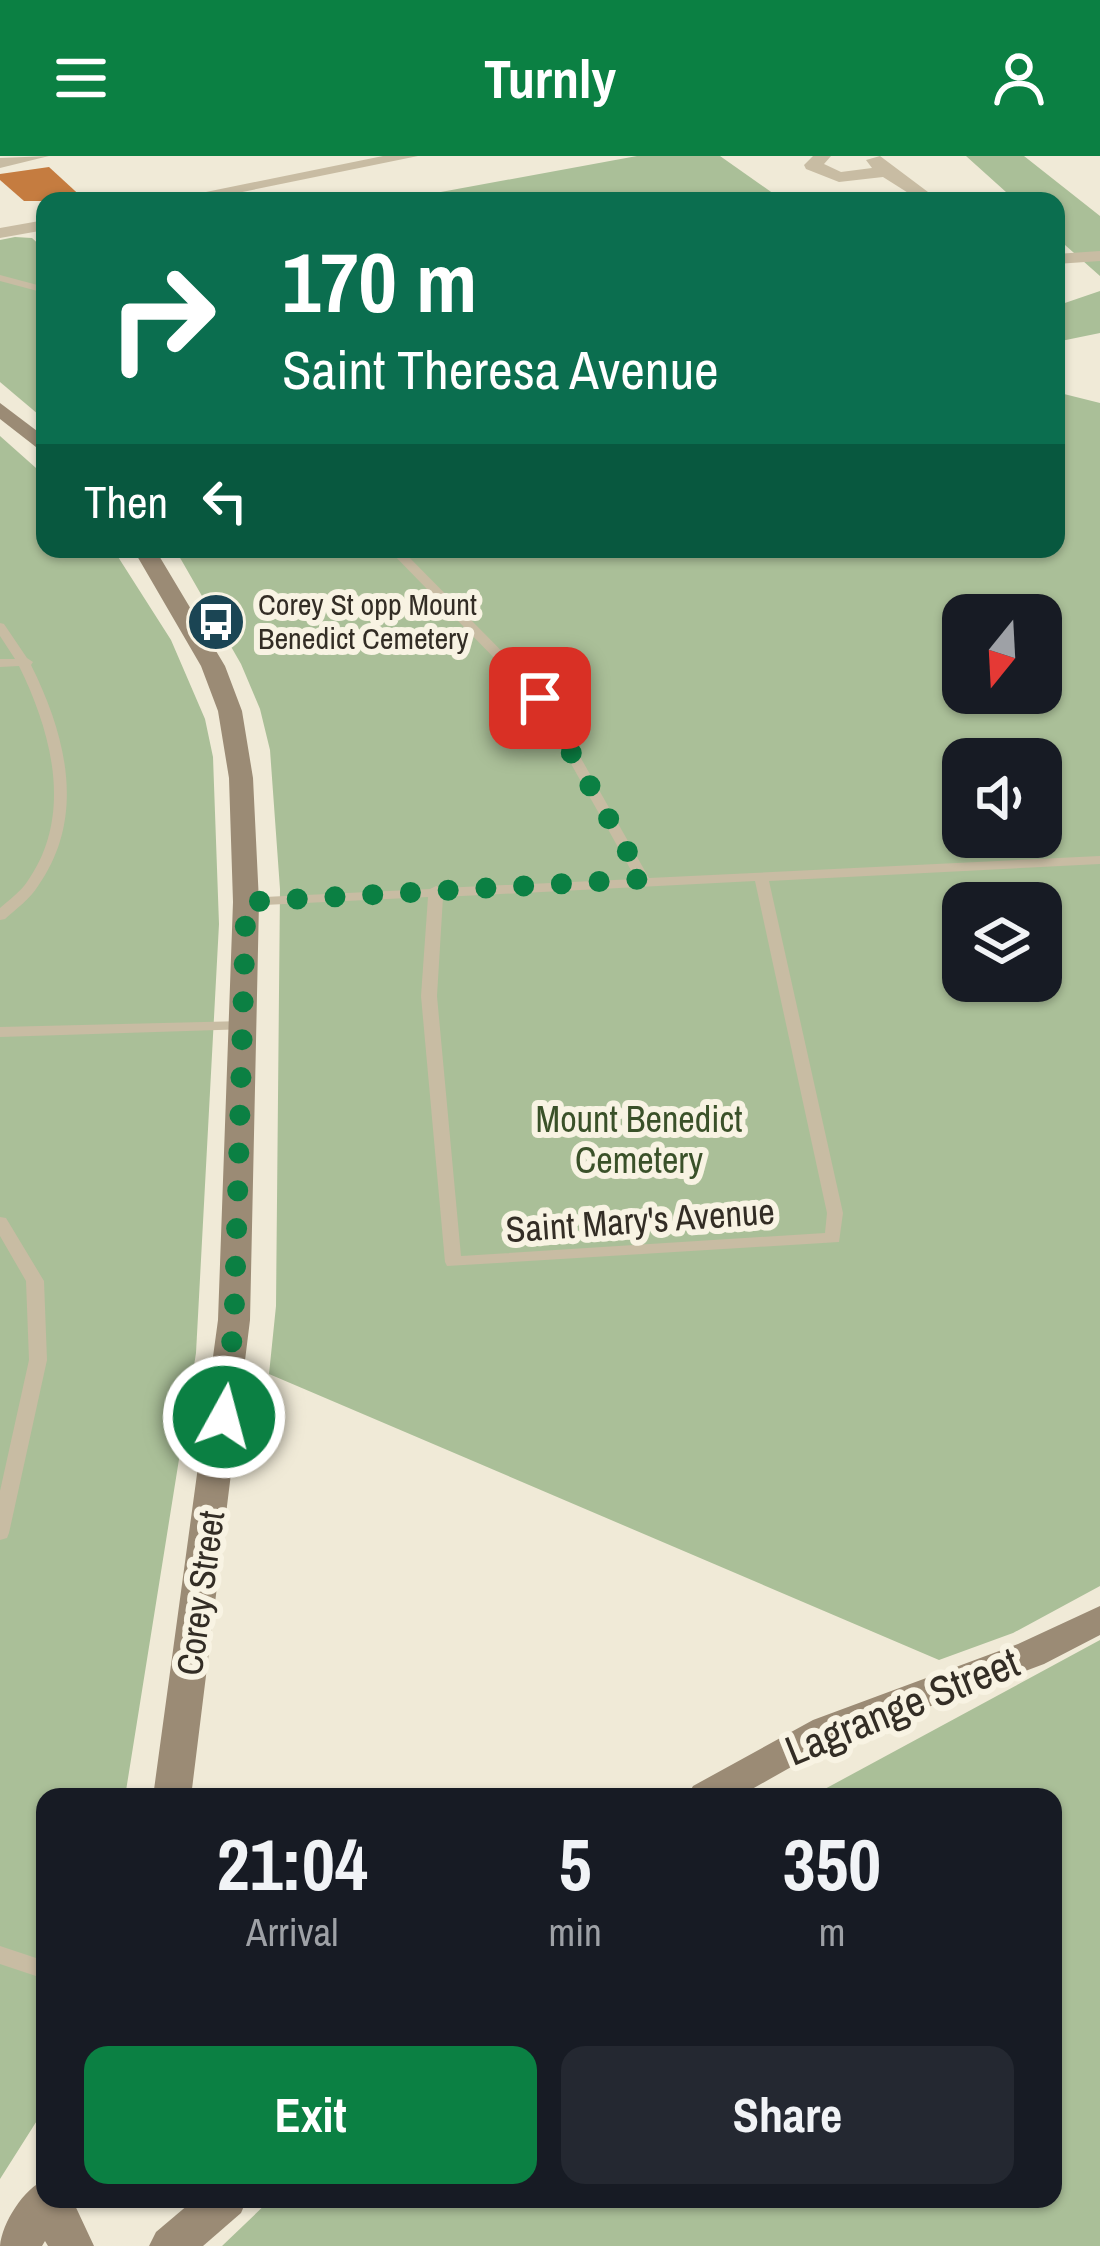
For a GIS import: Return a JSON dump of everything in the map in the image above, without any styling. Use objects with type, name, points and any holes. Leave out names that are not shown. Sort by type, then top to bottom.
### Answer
[{"type":"street","points":[[0,163],[41,156]]},
{"type":"street","points":[[219,192],[410,156]]},
{"type":"street","points":[[823,156],[812,165],[828,175],[884,172]]},
{"type":"street","points":[[864,156],[922,192]]},
{"type":"street","points":[[0,233],[36,227]]},
{"type":"street","points":[[1065,258],[1100,256]]},
{"type":"street","points":[[0,410],[36,440]]},
{"type":"street","name":"Corey Street","points":[[149,558],[202,645],[230,711],[241,778],[246,902],[230,1369],[173,1788]]},
{"type":"street","name":"Lagrange Street","points":[[722,1788],[826,1730],[1031,1654],[1100,1618]]},
{"type":"street","points":[[18,2246],[42,2208]]},
{"type":"street","points":[[51,2208],[72,2246]]},
{"type":"street","points":[[171,2246],[215,2208]]},
{"type":"lane","points":[[0,278],[36,288]]},
{"type":"lane","points":[[403,558],[540,698],[643,879]]},
{"type":"lane","points":[[0,627],[27,662],[54,727],[63,820],[52,855],[23,899],[0,916]]},
{"type":"lane","points":[[0,663],[27,662]]},
{"type":"lane","points":[[246,902],[1100,860]]},
{"type":"lane","name":"Saint Mary's Avenue","points":[[436,890],[429,996],[453,1262],[833,1238],[835,1213],[761,875]]},
{"type":"lane","points":[[0,1032],[244,1026]]},
{"type":"lane","points":[[0,1222],[35,1281],[38,1360],[0,1534]]},
{"type":"lane","points":[[0,1955],[36,1967]]},
{"type":"green space","points":[[637,156],[720,156],[771,192],[441,192]]},
{"type":"green space","points":[[966,156],[1024,156],[1100,216],[1100,276],[1065,245],[1065,192],[1006,192]]},
{"type":"green space","points":[[15,237],[36,242],[36,412],[0,382],[0,240]]},
{"type":"green space","points":[[1100,291],[1100,333],[1065,340],[1065,303]]},
{"type":"green space","name":"Mount Benedict Cemetery","points":[[1065,394],[1100,403],[1100,1586],[1013,1633],[939,1660],[269,1374],[276,1306],[280,889],[270,750],[260,709],[241,664],[180,558],[1065,558]]},
{"type":"green space","points":[[0,436],[36,468],[36,558],[119,558],[171,640],[205,719],[213,757],[219,924],[196,1353],[126,1788],[36,1788],[36,2122],[0,2179]]},
{"type":"green space","points":[[1100,1640],[1100,2246],[222,2246],[262,2208],[1062,2208],[1062,1788],[827,1788]]},
{"type":"building","points":[[49,167],[76,192],[36,192],[36,201],[24,201],[0,180],[0,174]]},
{"type":"place","name":"Corey St opp Mount Benedict Cemetery","points":[[216,622]]},
{"type":"route","points":[[224,1417],[234,1320],[246,902],[643,879],[540,698]]}]
